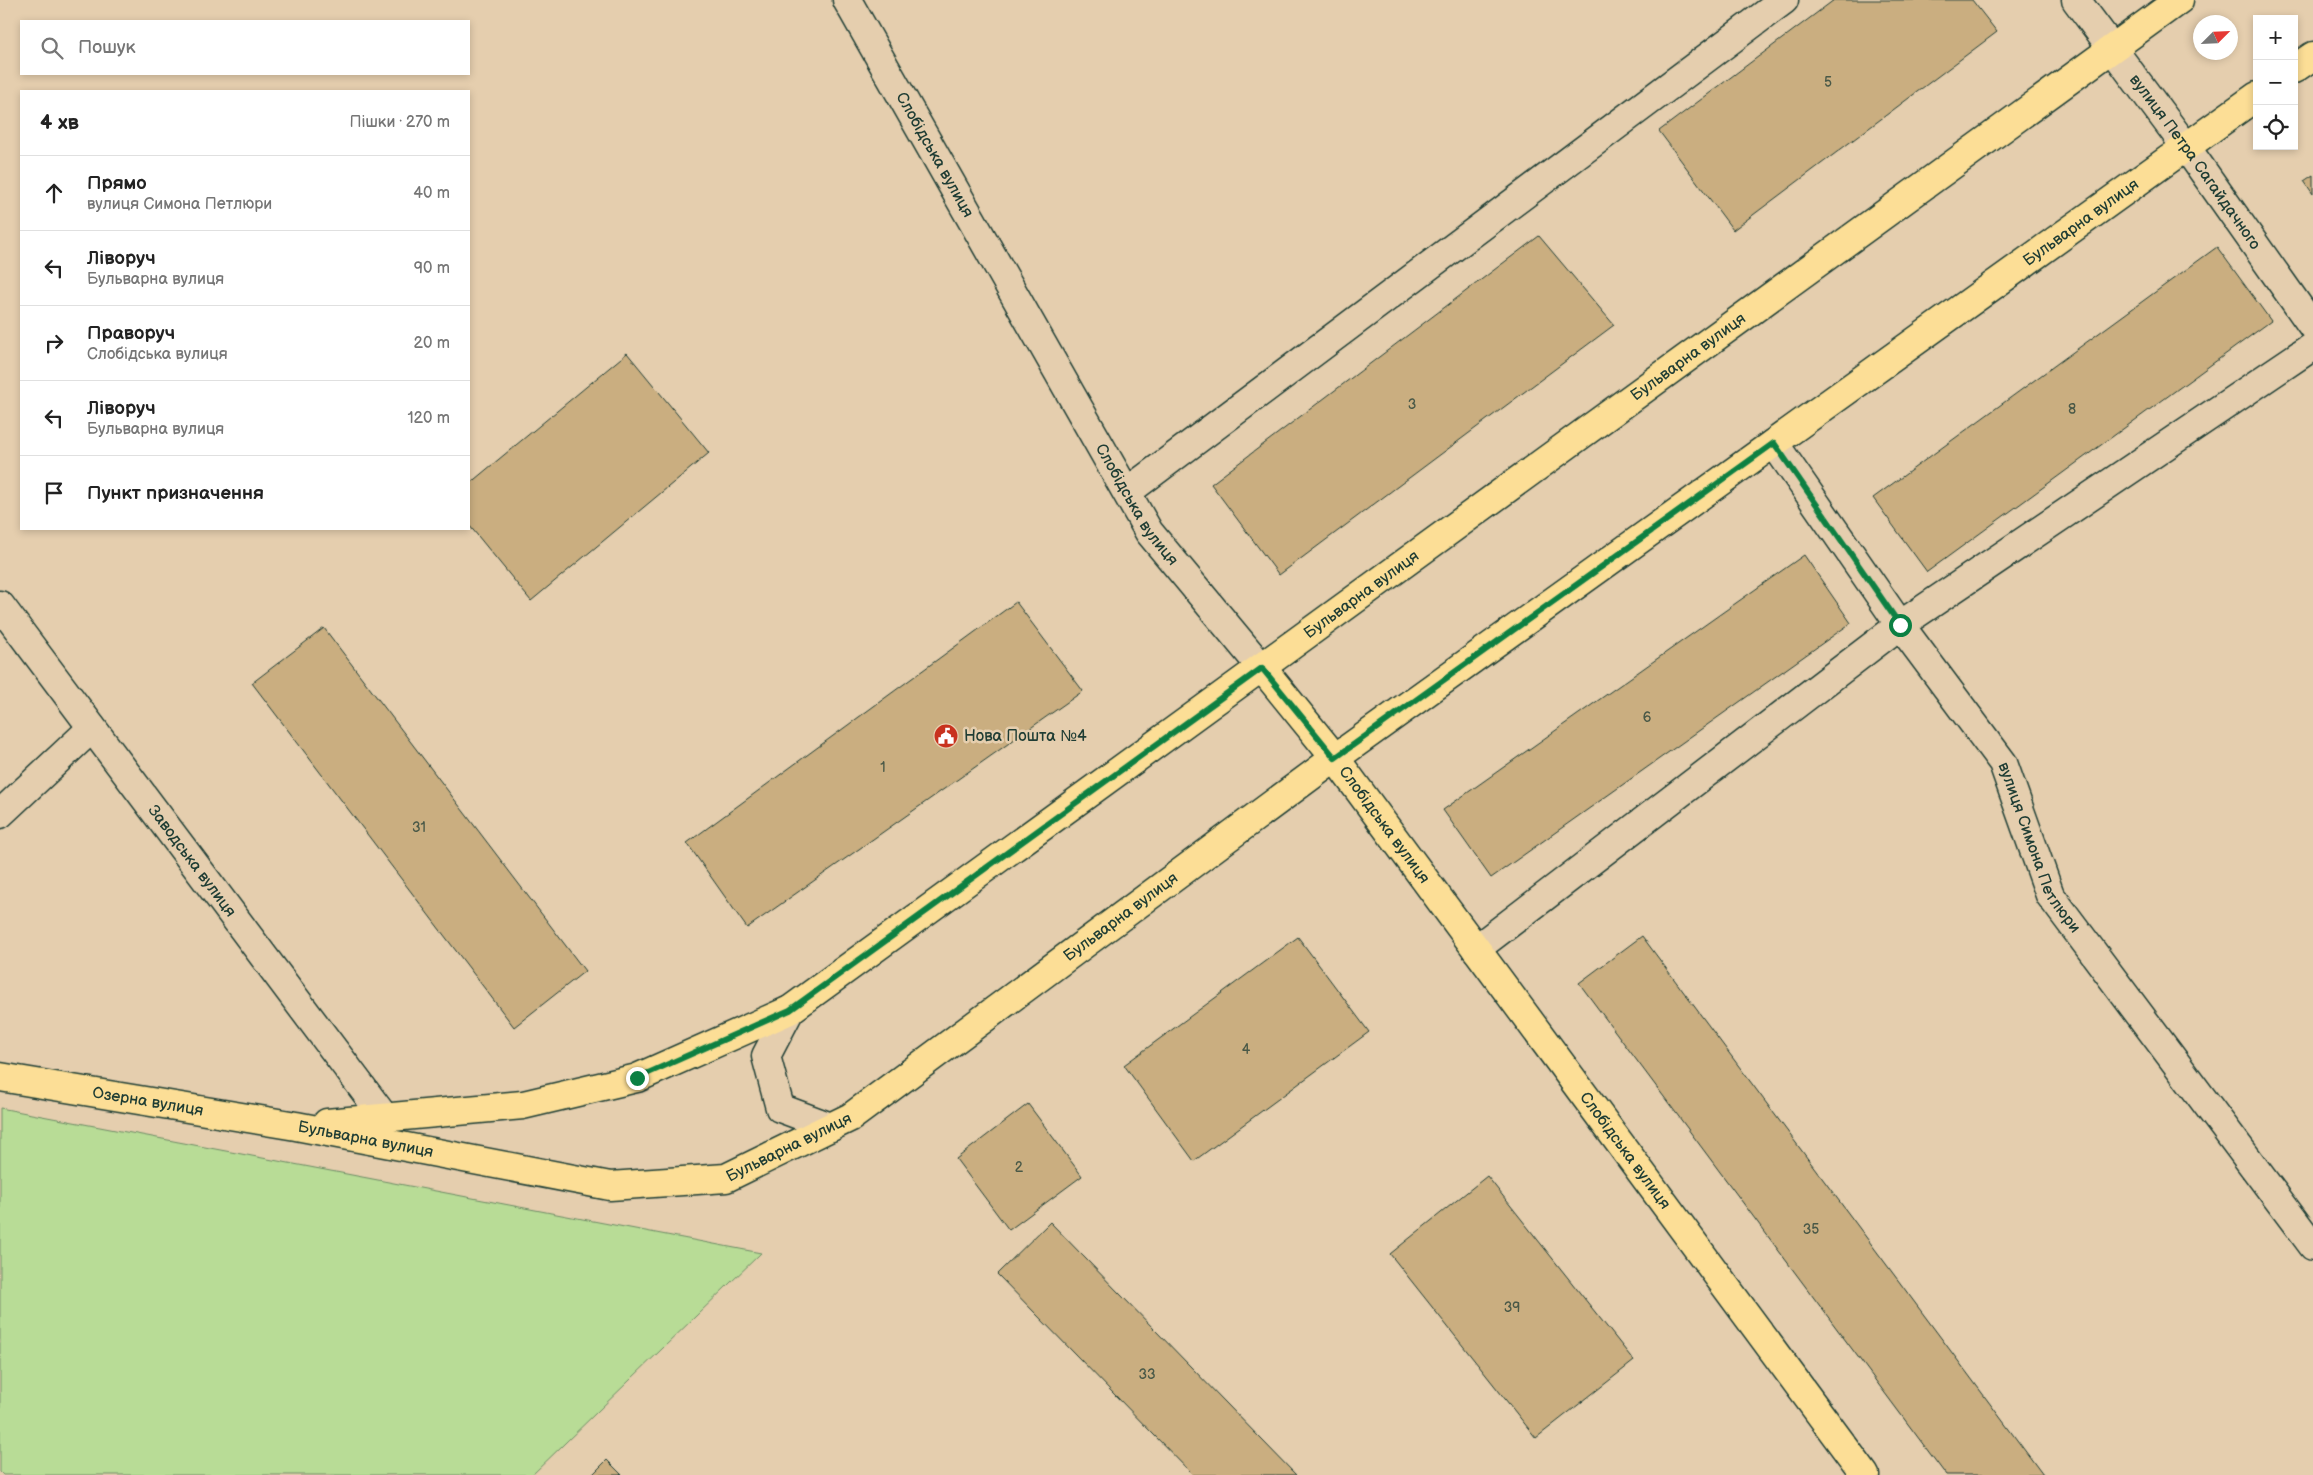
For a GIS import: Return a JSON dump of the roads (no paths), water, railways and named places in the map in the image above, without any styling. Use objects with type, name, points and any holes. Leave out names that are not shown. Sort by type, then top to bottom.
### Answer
[{"type":"main road","name":"Бульварна вулиця","points":[[296,1126],[523,1105],[637,1078],[790,1010],[2180,0]]},
{"type":"main road","points":[[2298,66],[2313,56]]},
{"type":"main road","name":"Бульварна вулиця","points":[[296,1126],[610,1186],[726,1178],[851,1117],[1335,758],[2253,99]]},
{"type":"main road","name":"Слобідська вулиця","points":[[1262,668],[1335,758],[1865,1475]]},
{"type":"main road","name":"Озерна вулиця","points":[[0,1077],[296,1126]]},
{"type":"street","name":"Слобідська вулиця","points":[[847,0],[1149,532],[1262,668]]},
{"type":"street","points":[[1127,492],[1784,0]]},
{"type":"street","name":"вулиця Петра Сагайдачного","points":[[2076,0],[2186,147],[2313,327]]},
{"type":"street","points":[[1476,948],[1900,625],[2313,346]]},
{"type":"street","name":"вулиця Симона Петлюри","points":[[1774,443],[1900,625],[2003,763],[2050,894],[2313,1246]]},
{"type":"street","name":"Заводська вулиця","points":[[0,604],[384,1118]]},
{"type":"street","points":[[0,814],[92,728]]},
{"type":"street","points":[[790,1010],[766,1056],[780,1108],[831,1127]]},
{"type":"place","name":"Нова Пошта №4","points":[[946,736]]}]
